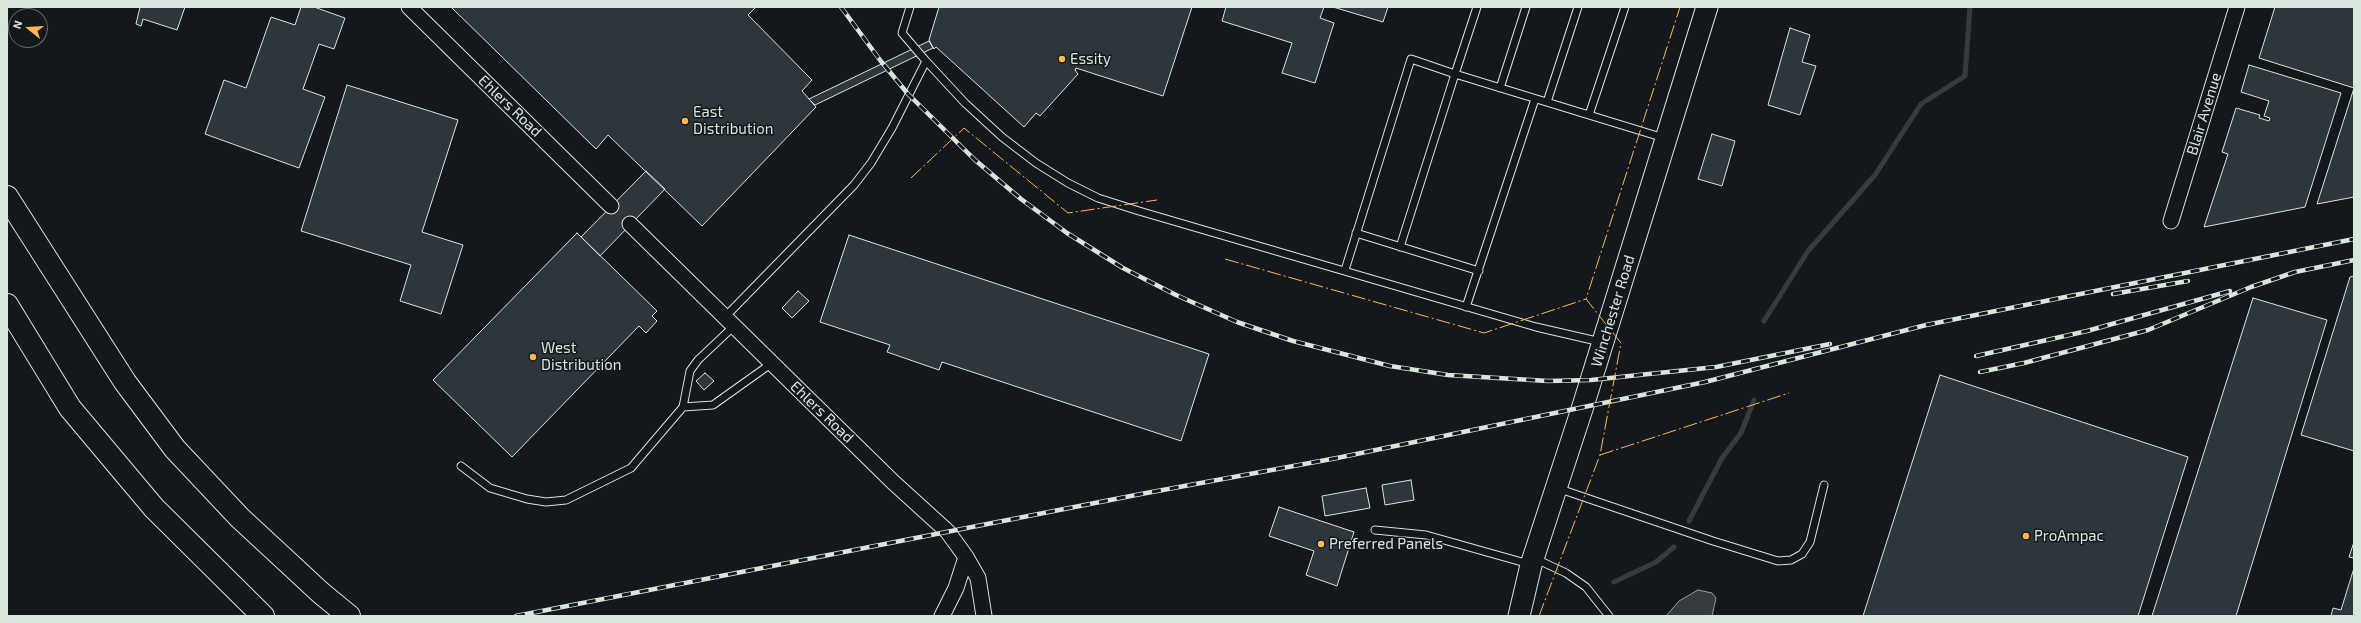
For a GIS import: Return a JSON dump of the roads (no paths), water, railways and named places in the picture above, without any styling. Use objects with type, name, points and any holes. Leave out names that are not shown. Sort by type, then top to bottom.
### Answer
[{"type":"highway","points":[[7,197],[125,382],[175,449],[240,518],[321,593],[349,616]]},
{"type":"highway","points":[[7,305],[70,408],[154,508],[259,612]]},
{"type":"main road","name":"Winchester Road","points":[[1519,616],[1532,561],[1557,488],[1708,7]]},
{"type":"main road","points":[[1505,616],[1532,561]]},
{"type":"street","name":"Ehlers Road","points":[[409,7],[612,206]]},
{"type":"street","name":"Blair Avenue","points":[[2171,222],[2237,7]]},
{"type":"street","name":"Ehlers Road","points":[[630,224],[772,364],[948,532],[966,557],[978,578],[984,616]]},
{"type":"street","points":[[942,616],[956,588],[966,557]]},
{"type":"lane","points":[[910,7],[902,33],[965,103],[1002,137],[1036,163],[1068,183],[1098,198],[1567,335],[1603,342]]},
{"type":"lane","points":[[1400,247],[1477,7]]},
{"type":"lane","points":[[1500,88],[1526,7]]},
{"type":"lane","points":[[1547,102],[1578,7]]},
{"type":"lane","points":[[1589,115],[1624,7]]},
{"type":"lane","points":[[1345,270],[1411,59],[1666,139]]},
{"type":"lane","points":[[461,466],[490,488],[527,499],[546,502],[566,500],[631,468],[683,407],[690,371],[698,360],[730,321],[854,185],[871,163],[892,128],[926,61]]},
{"type":"lane","points":[[1466,306],[1479,271],[1535,99]]},
{"type":"lane","points":[[1356,233],[1479,271]]},
{"type":"lane","points":[[683,407],[713,405],[772,364]]},
{"type":"lane","points":[[1557,488],[1713,541],[1778,561],[1791,560],[1802,554],[1810,542],[1824,485]]},
{"type":"lane","points":[[1375,530],[1426,535],[1532,561],[1566,573],[1586,587],[1610,616]]},
{"type":"waterway","points":[[1764,321],[1808,251],[1875,175],[1921,104],[1965,76],[1970,7]]},
{"type":"waterway","points":[[1689,521],[1722,458],[1741,433],[1754,400]]},
{"type":"waterway","points":[[1614,582],[1656,562],[1674,547]]},
{"type":"tunnel","points":[[611,206],[630,224]]},
{"type":"railway","points":[[841,7],[880,60],[908,94],[975,160],[1021,199],[1067,233],[1123,268],[1176,295],[1237,322],[1293,341],[1390,366],[1448,375],[1548,381],[1591,380],[1716,367],[1830,344]]},
{"type":"railway","points":[[516,616],[1141,494],[1337,458],[1705,382],[1926,325],[2354,239]]},
{"type":"railway","points":[[1980,372],[2024,363],[2148,330],[2251,287],[2295,272],[2354,260]]},
{"type":"railway","points":[[2113,294],[2188,281]]},
{"type":"railway","points":[[1976,356],[2087,331],[2230,291]]},
{"type":"place","name":"Essity","points":[[1062,59]]},
{"type":"place","name":"East Distribution","points":[[685,121]]},
{"type":"place","name":"West Distribution","points":[[533,357]]},
{"type":"place","name":"ProAmpac","points":[[2026,536]]},
{"type":"place","name":"Preferred Panels","points":[[1321,544]]}]
